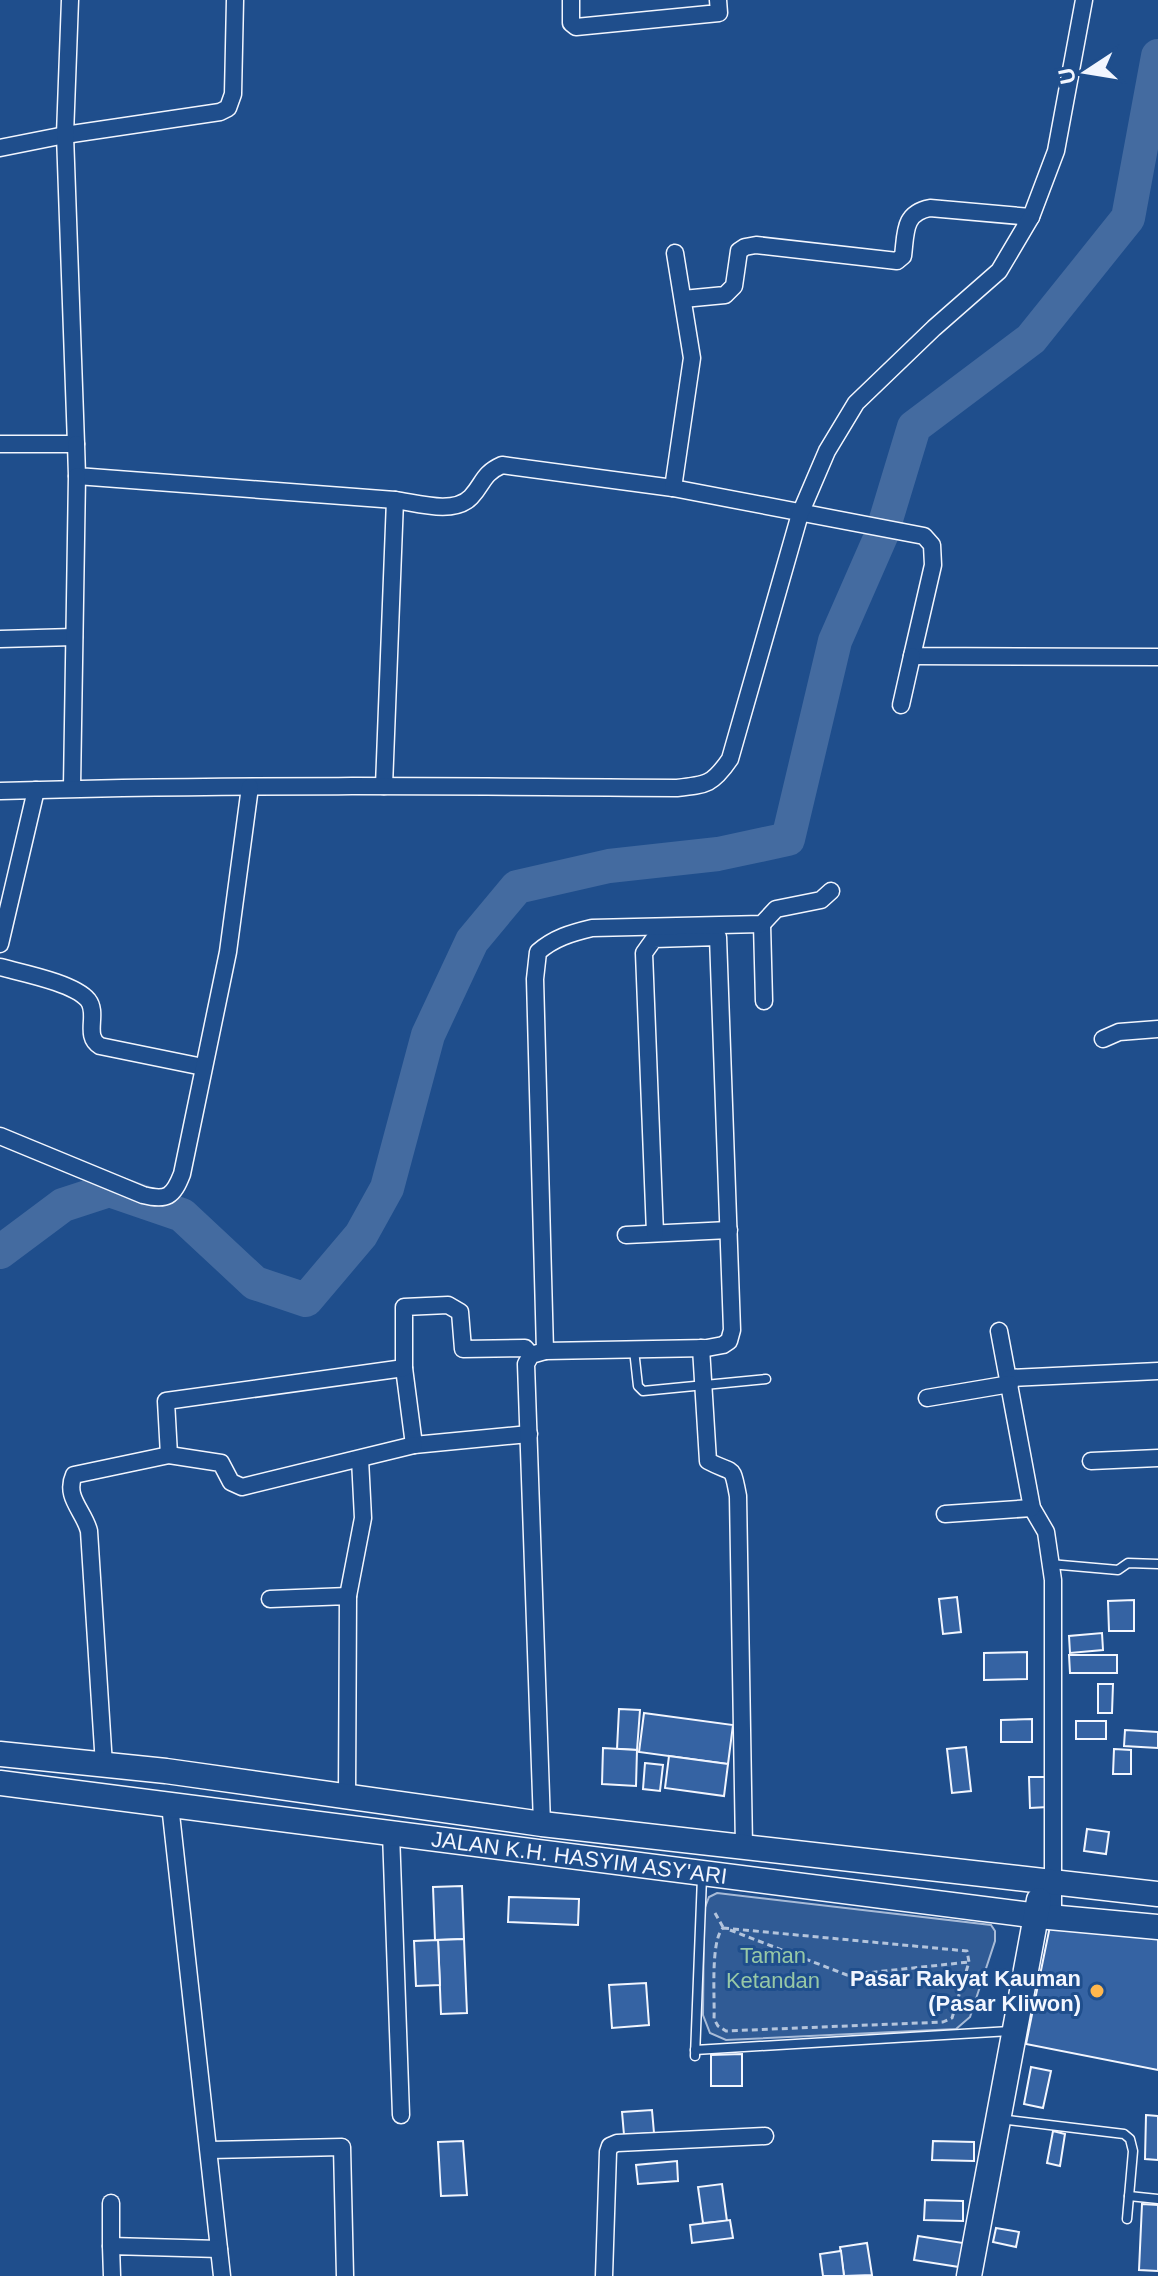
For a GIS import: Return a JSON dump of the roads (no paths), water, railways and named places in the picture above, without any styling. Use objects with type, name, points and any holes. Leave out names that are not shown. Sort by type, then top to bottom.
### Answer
[{"type":"main road","name":"JALAN K.H. HASYIM ASY'ARI","points":[[0,1754],[104,1765],[542,1824],[1158,1894]]},
{"type":"main road","name":"JALAN K.H. HASYIM ASY'ARI","points":[[0,1783],[1046,1916],[1158,1927]]},
{"type":"main road","points":[[969,2276],[1016,2031],[1046,1916],[1047,1882]]},
{"type":"street","points":[[70,0],[65,135],[77,476],[72,787]]},
{"type":"street","points":[[0,148],[220,112],[228,108],[233,94],[235,0]]},
{"type":"street","points":[[571,0],[571,23],[576,27],[719,13],[718,0]]},
{"type":"street","points":[[0,791],[72,787],[677,788],[699,786],[718,777],[730,759],[800,514],[827,451],[856,403],[999,271],[1031,217],[1056,151],[1084,0]]},
{"type":"street","points":[[683,299],[725,295],[734,286],[739,251],[745,247],[756,245],[897,261],[903,256],[910,218],[917,211],[930,208],[1031,217]]},
{"type":"street","points":[[673,488],[692,358],[675,253]]},
{"type":"street","points":[[0,444],[76,444]]},
{"type":"street","points":[[77,476],[395,500],[442,507],[459,505],[469,499],[488,471],[502,465],[673,488],[924,536],[932,545],[933,565],[901,705]]},
{"type":"street","points":[[384,786],[395,500]]},
{"type":"street","points":[[0,639],[74,637]]},
{"type":"street","points":[[912,656],[1158,657]]},
{"type":"street","points":[[0,1136],[143,1195],[158,1199],[167,1197],[175,1190],[182,1174],[228,952],[250,787]]},
{"type":"street","points":[[0,944],[36,790]]},
{"type":"street","points":[[655,1233],[644,953],[654,939],[762,924],[776,909],[821,900],[831,891]]},
{"type":"street","points":[[762,924],[764,1001]]},
{"type":"street","points":[[542,1824],[526,1364],[538,1353],[535,979],[538,952],[551,941],[592,928],[718,931]]},
{"type":"street","points":[[414,1445],[404,1368],[404,1307],[448,1305],[460,1312],[463,1349],[525,1348],[538,1353],[701,1348],[723,1345],[729,1341],[732,1330],[718,931]]},
{"type":"street","points":[[0,967],[72,989],[86,998],[91,1006],[91,1035],[100,1046],[203,1067]]},
{"type":"street","points":[[1103,1039],[1119,1032],[1158,1029]]},
{"type":"street","points":[[626,1235],[729,1230]]},
{"type":"street","points":[[999,1331],[1032,1508],[1046,1532],[1050,1564],[1054,1641],[1047,1882]]},
{"type":"street","points":[[701,1348],[708,1461],[730,1469],[734,1474],[738,1496],[744,1847]]},
{"type":"street","points":[[169,1455],[166,1401],[404,1368]]},
{"type":"street","points":[[927,1398],[1010,1381],[1158,1371]]},
{"type":"street","points":[[104,1765],[89,1531],[85,1516],[75,1505],[70,1484],[74,1475],[169,1455],[221,1463],[231,1482],[242,1487],[414,1445],[529,1434]]},
{"type":"street","points":[[1091,1461],[1158,1458]]},
{"type":"street","points":[[347,1797],[348,1596],[363,1518],[360,1459]]},
{"type":"street","points":[[945,1514],[1032,1508]]},
{"type":"street","points":[[270,1599],[348,1596]]},
{"type":"street","points":[[170,1805],[222,2276]]},
{"type":"street","points":[[391,1833],[401,2115]]},
{"type":"street","points":[[604,2276],[610,2146],[617,2143],[765,2136]]},
{"type":"street","points":[[209,2150],[342,2147],[345,2276]]},
{"type":"street","points":[[111,2203],[112,2276]]},
{"type":"street","points":[[111,2246],[219,2249]]},
{"type":"lane","points":[[634,1350],[639,1390],[704,1387],[766,1379]]},
{"type":"lane","points":[[1050,1564],[1118,1570],[1128,1563],[1158,1564]]},
{"type":"lane","points":[[702,1872],[695,2053],[1016,2031]]},
{"type":"lane","points":[[999,2119],[1124,2134],[1130,2139],[1133,2151],[1127,2219]]},
{"type":"lane","points":[[1129,2196],[1158,2199]]},
{"type":"waterway","points":[[0,1252],[63,1205],[109,1190],[182,1215],[255,1283],[306,1300],[361,1235],[387,1188],[428,1035],[472,941],[517,887],[609,866],[718,854],[788,839],[835,641],[881,536],[914,427],[1031,339],[1128,218],[1158,56]]},
{"type":"place","name":"Pasar Rakyat Kauman (Pasar Kliwon)","points":[[1097,1991]]},
{"type":"park label","name":"Taman Ketandan","points":[[773,1968]]}]
